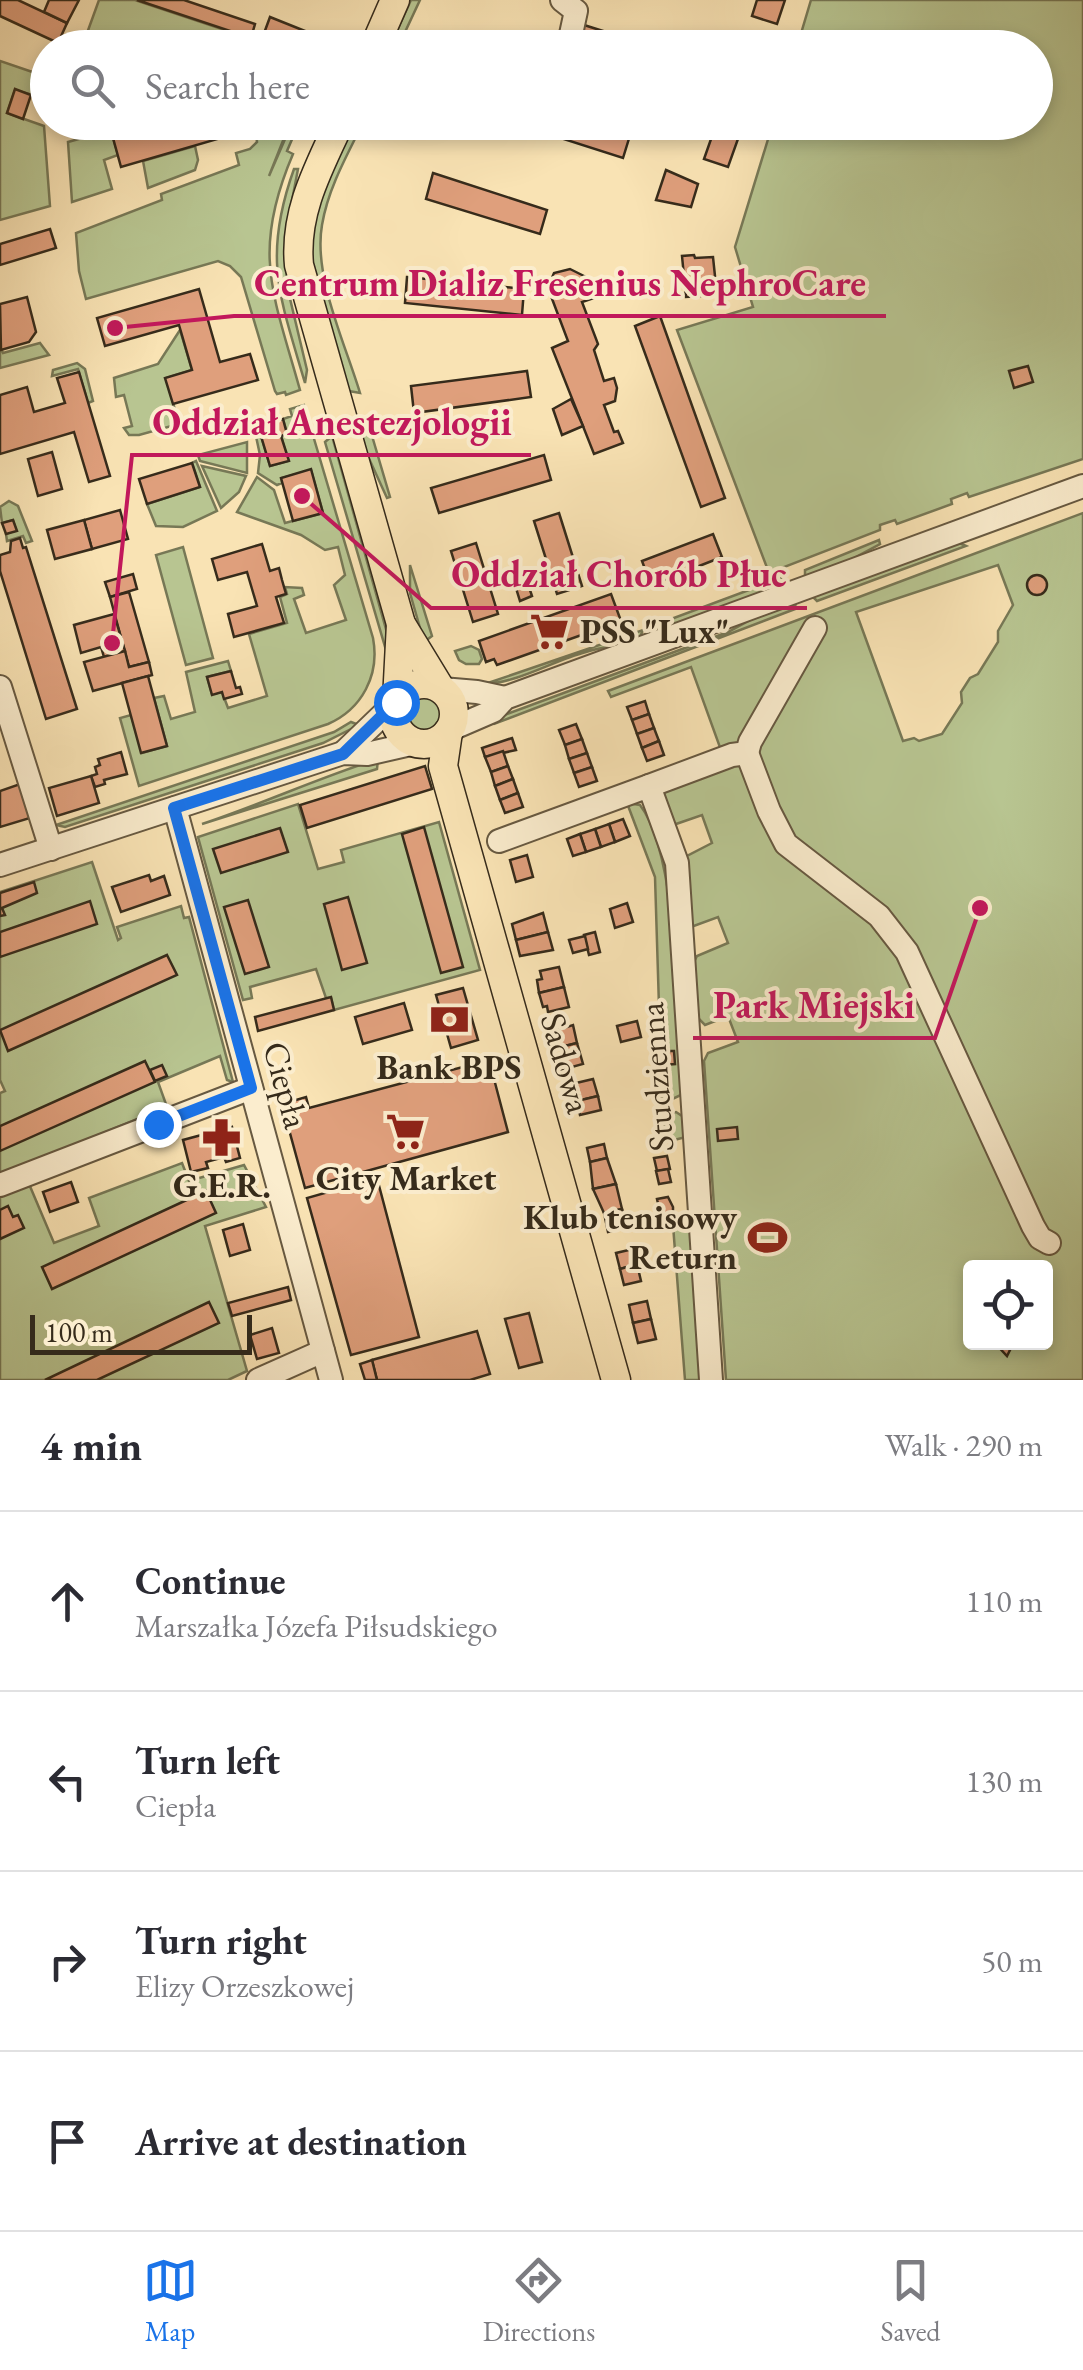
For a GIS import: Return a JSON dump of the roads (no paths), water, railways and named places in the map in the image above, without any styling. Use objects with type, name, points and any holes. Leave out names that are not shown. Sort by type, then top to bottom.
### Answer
[{"type":"main road","points":[[382,30],[395,0]]},
{"type":"main road","points":[[332,140],[304,205],[299,265],[402,624],[453,705],[449,731],[431,743],[416,743]]},
{"type":"main road","points":[[402,624],[394,716],[398,730],[444,766]]},
{"type":"main road","points":[[397,701],[406,689],[419,684],[441,688]]},
{"type":"main road","name":"Sadowa","points":[[449,731],[444,766],[616,1380]]},
{"type":"street","points":[[562,0],[575,8],[573,30]]},
{"type":"street","points":[[449,731],[492,711],[505,698],[1083,486]]},
{"type":"street","points":[[815,628],[747,752],[769,811],[786,844],[879,916],[907,952],[1033,1226],[1040,1238],[1049,1243]]},
{"type":"street","points":[[0,688],[51,849]]},
{"type":"street","points":[[441,688],[505,698]]},
{"type":"street","points":[[343,754],[397,701]]},
{"type":"street","points":[[0,865],[343,754],[367,754],[416,743]]},
{"type":"street","points":[[499,841],[747,752]]},
{"type":"street","name":"Studzienna","points":[[643,788],[677,863],[711,1380]]},
{"type":"street","name":"Ciepła","points":[[174,808],[331,1380]]},
{"type":"street","points":[[0,1185],[251,1088]]},
{"type":"street","points":[[258,1380],[323,1350]]},
{"type":"place","name":"Centrum Dializ Fresenius NephroCare","points":[[115,328]]},
{"type":"place","name":"Oddział Chorób Płuc","points":[[302,496]]},
{"type":"place","name":"PSS \"Lux\"","points":[[550,631]]},
{"type":"place","name":"Oddział Anestezjologii","points":[[112,643]]},
{"type":"place","name":"Park Miejski","points":[[980,908]]},
{"type":"place","name":"Bank BPS","points":[[449,1020]]},
{"type":"place","name":"City Market","points":[[406,1131]]},
{"type":"place","name":"G.E.R.","points":[[222,1138]]},
{"type":"place","name":"Klub tenisowy Return","points":[[767,1237]]}]
